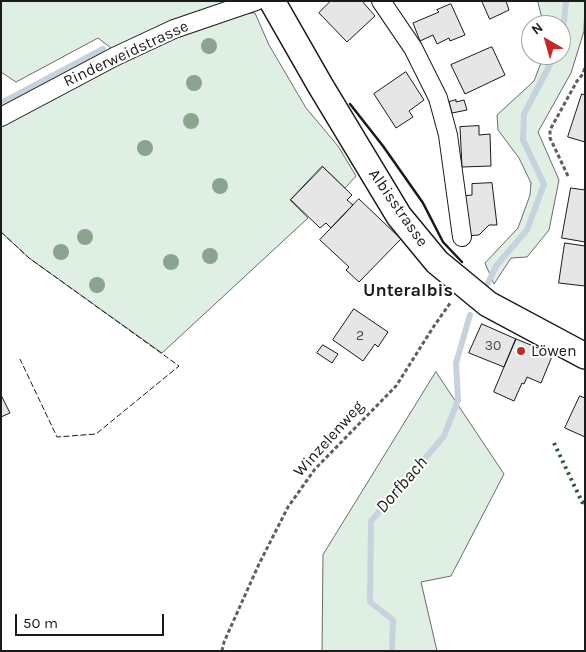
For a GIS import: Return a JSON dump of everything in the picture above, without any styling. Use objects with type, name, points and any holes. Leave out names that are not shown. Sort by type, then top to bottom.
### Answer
[{"type":"main road","name":"Albisstrasse","points":[[272,1],[324,93],[399,216],[436,262],[488,304],[585,356]]},
{"type":"street","name":"Rinderweidstrasse","points":[[1,117],[114,57],[174,28],[256,1]]},
{"type":"street","points":[[381,1],[413,48],[438,98],[448,135],[462,237]]},
{"type":"path","points":[[568,176],[550,138],[550,130],[577,81],[584,75],[585,67]]},
{"type":"path","name":"Winzelenweg","points":[[222,651],[224,642],[259,564],[288,507],[315,469],[396,386],[434,326],[463,285]]},
{"type":"green space","points":[[1,1],[231,1],[112,49],[98,38],[16,82],[1,72]]},
{"type":"green space","points":[[538,1],[585,1],[584,31],[571,73],[538,132],[559,180],[549,230],[527,257],[511,258],[494,284],[485,263],[518,228],[530,195],[531,183],[519,158],[498,130],[497,115],[534,81],[540,65],[571,65],[571,15],[542,15]]},
{"type":"green space","points":[[239,13],[255,13],[269,45],[306,108],[338,146],[356,176],[345,188],[322,166],[290,200],[308,218],[162,353],[29,258],[1,232],[1,123],[127,56]]},
{"type":"green space","points":[[436,372],[504,474],[451,576],[421,582],[437,651],[322,651],[323,555]]},
{"type":"building","points":[[331,1],[362,1],[375,16],[347,42],[319,13]]},
{"type":"building","points":[[482,1],[506,1],[509,10],[490,19]]},
{"type":"building","points":[[451,4],[465,35],[450,41],[449,38],[437,44],[433,35],[420,41],[413,23],[439,12],[437,10]]},
{"type":"building","points":[[492,47],[505,75],[465,94],[451,65]]},
{"type":"building","points":[[406,72],[424,100],[409,111],[413,117],[396,128],[374,94]]},
{"type":"building","points":[[582,94],[585,95],[585,142],[568,137]]},
{"type":"building","points":[[456,100],[456,102],[464,100],[467,110],[452,113],[449,102]]},
{"type":"building","points":[[479,126],[479,135],[490,134],[491,166],[462,167],[460,127]]},
{"type":"building","points":[[323,167],[352,195],[347,200],[353,205],[331,228],[326,223],[320,228],[291,200]]},
{"type":"building","points":[[492,183],[497,225],[489,225],[479,235],[465,236],[462,196],[472,195],[472,184]]},
{"type":"building","points":[[571,188],[585,190],[585,242],[562,238]]},
{"type":"building","points":[[359,199],[401,239],[359,282],[346,270],[349,267],[320,240]]},
{"type":"building","points":[[565,243],[585,246],[585,286],[559,283]]},
{"type":"building","points":[[354,309],[388,332],[378,347],[375,344],[363,361],[333,340]]},
{"type":"building","points":[[482,324],[516,339],[504,367],[469,353]]},
{"type":"building","points":[[516,339],[553,354],[541,383],[527,377],[524,384],[522,383],[514,401],[494,392]]},
{"type":"building","points":[[323,345],[338,354],[332,363],[317,353]]},
{"type":"building","points":[[1,395],[10,413],[1,417]]},
{"type":"building","points":[[580,396],[585,398],[585,437],[565,428]]},
{"type":"waterway","points":[[565,15],[566,1]]},
{"type":"waterway","points":[[1,103],[103,49]]},
{"type":"waterway","points":[[488,283],[496,266],[527,230],[544,184],[523,140],[524,114],[550,65]]},
{"type":"waterway","name":"Dorfbach","points":[[392,651],[393,620],[370,602],[371,521],[444,436],[458,400],[456,363],[470,315]]},
{"type":"hedge","points":[[554,443],[582,502],[585,503]]},
{"type":"fence","points":[[1,232],[29,258],[179,366],[96,434],[57,437],[20,359]]},
{"type":"wall","points":[[350,104],[383,146],[423,203],[443,242],[462,262]]},
{"type":"place","name":"Löwen","points":[[521,351]]},
{"type":"district","name":"Unteralbis","points":[[408,291]]}]
